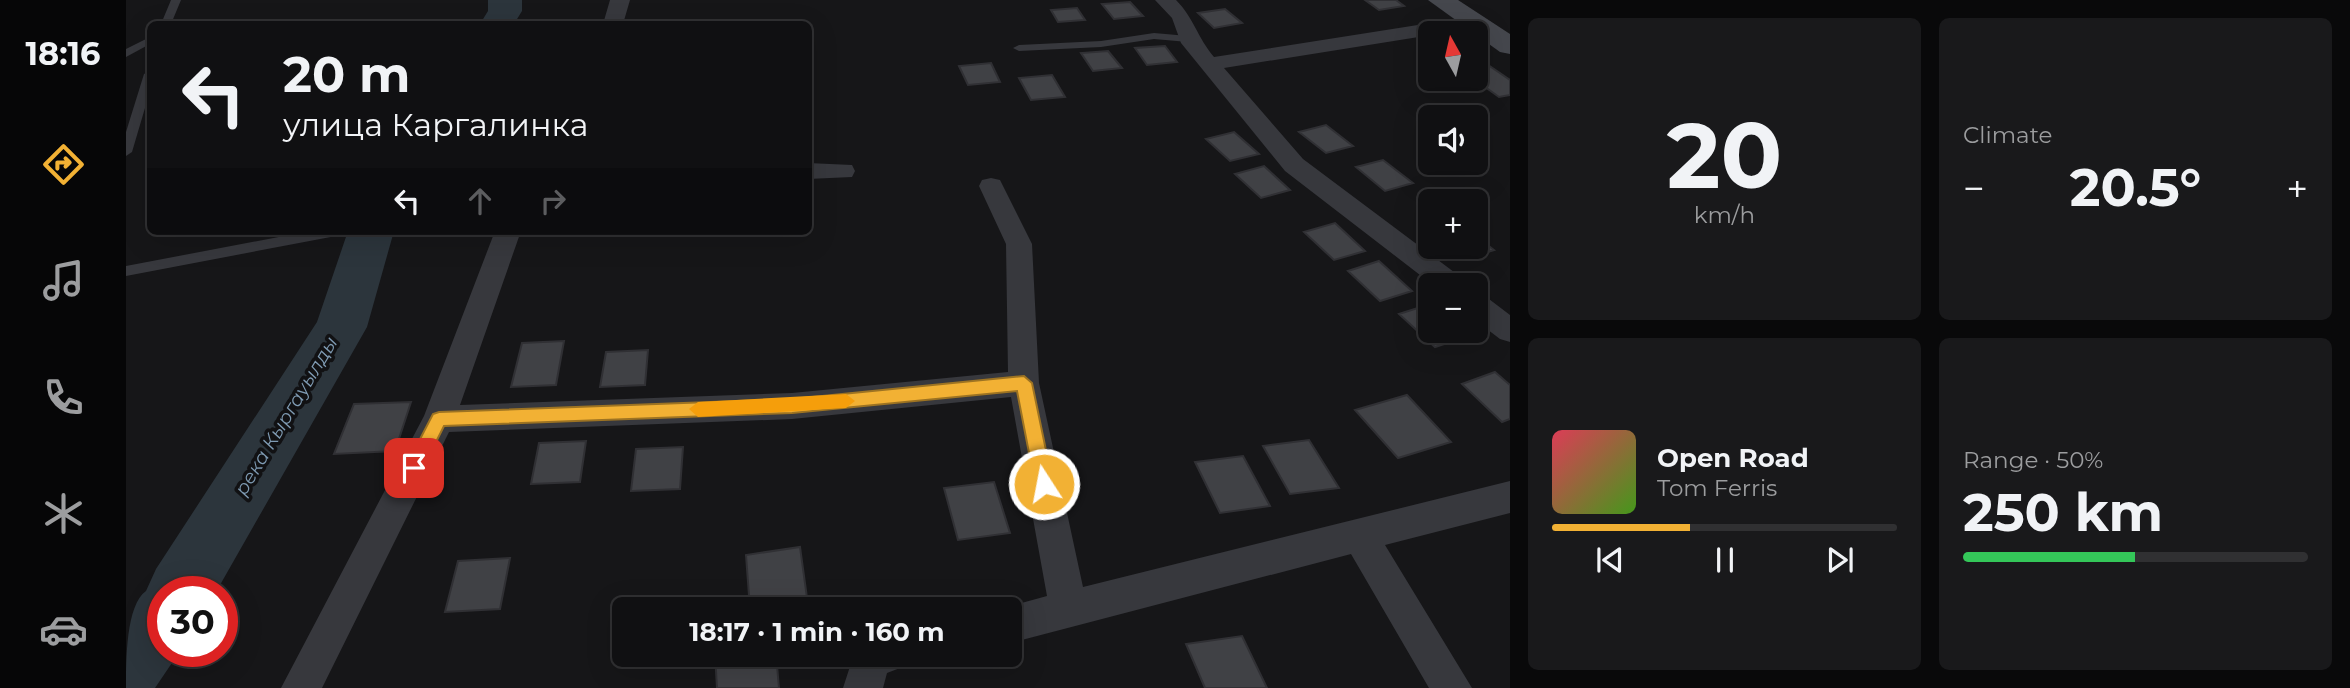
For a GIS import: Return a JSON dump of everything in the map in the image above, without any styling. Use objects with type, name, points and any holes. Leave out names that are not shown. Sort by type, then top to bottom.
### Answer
[{"type":"main road","points":[[1441,0],[1473,21]]},
{"type":"main road","points":[[1488,31],[1510,46]]},
{"type":"street","points":[[614,21],[620,0]]},
{"type":"street","points":[[1165,0],[1181,16],[1188,39],[1294,165],[1436,273]]},
{"type":"street","points":[[1208,64],[1418,31]]},
{"type":"street","points":[[812,171],[843,171]]},
{"type":"street","points":[[991,186],[1019,244],[1024,383],[1069,610]]},
{"type":"street","points":[[301,688],[439,419],[507,235]]},
{"type":"street","points":[[1488,314],[1510,331]]},
{"type":"street","points":[[439,419],[792,406],[1024,383]]},
{"type":"street","points":[[1022,621],[1510,497]]},
{"type":"street","points":[[1360,537],[1452,688]]},
{"type":"lane","points":[[167,21],[176,0]]},
{"type":"lane","points":[[1018,48],[1101,44],[1154,36],[1188,39]]},
{"type":"lane","points":[[126,54],[147,42]]},
{"type":"lane","points":[[126,152],[147,84]]},
{"type":"lane","points":[[126,271],[314,235]]},
{"type":"building","points":[[1365,0],[1396,0],[1404,6],[1379,10]]},
{"type":"building","points":[[1130,2],[1143,16],[1114,19],[1102,4]]},
{"type":"building","points":[[1077,8],[1085,20],[1058,22],[1051,10]]},
{"type":"building","points":[[1225,9],[1242,23],[1214,28],[1198,13]]},
{"type":"building","points":[[1165,46],[1177,62],[1147,65],[1135,48]]},
{"type":"building","points":[[1108,51],[1122,68],[1093,71],[1081,53]]},
{"type":"building","points":[[991,63],[1000,82],[968,85],[959,66]]},
{"type":"building","points":[[1488,65],[1510,80],[1510,95],[1499,97],[1488,89]]},
{"type":"building","points":[[1052,75],[1065,97],[1031,100],[1019,78]]},
{"type":"building","points":[[1326,125],[1353,146],[1326,153],[1299,132]]},
{"type":"building","points":[[1234,132],[1259,154],[1230,161],[1206,139]]},
{"type":"building","points":[[1383,160],[1413,183],[1385,191],[1356,167]]},
{"type":"building","points":[[1264,166],[1290,190],[1261,198],[1235,174]]},
{"type":"building","points":[[1335,223],[1365,251],[1334,260],[1304,232]]},
{"type":"building","points":[[1379,261],[1412,291],[1380,301],[1348,271]]},
{"type":"building","points":[[1418,308],[1418,331],[1399,314]]},
{"type":"building","points":[[564,341],[556,385],[511,387],[522,343]]},
{"type":"building","points":[[1431,343],[1447,343],[1435,347]]},
{"type":"building","points":[[648,350],[645,385],[600,387],[606,352]]},
{"type":"building","points":[[1495,372],[1510,385],[1510,419],[1502,422],[1462,384]]},
{"type":"building","points":[[1407,395],[1451,442],[1398,458],[1355,410]]},
{"type":"building","points":[[411,402],[395,451],[334,454],[354,404]]},
{"type":"building","points":[[1309,440],[1339,488],[1290,494],[1263,446]]},
{"type":"building","points":[[586,441],[580,482],[531,484],[539,443]]},
{"type":"building","points":[[683,447],[680,489],[631,491],[636,449]]},
{"type":"building","points":[[1243,456],[1270,506],[1220,513],[1195,462]]},
{"type":"building","points":[[994,482],[1010,533],[958,540],[944,488]]},
{"type":"building","points":[[800,547],[807,597],[749,597],[746,555]]},
{"type":"building","points":[[510,558],[500,609],[445,612],[458,561]]},
{"type":"building","points":[[1242,636],[1267,688],[1205,688],[1186,644]]},
{"type":"building","points":[[716,667],[777,667],[779,688],[717,688]]},
{"type":"waterway","name":"река Кыргауылды","points":[[499,21],[505,11],[505,0]]},
{"type":"waterway","name":"река Кыргауылды","points":[[189,576],[341,327],[370,235]]},
{"type":"waterway","name":"река Кыргауылды","points":[[126,669],[147,640]]},
{"type":"slow traffic","points":[[698,409],[846,401]]},
{"type":"route","points":[[414,468],[439,419],[792,406],[1024,383],[1044,484]]}]
